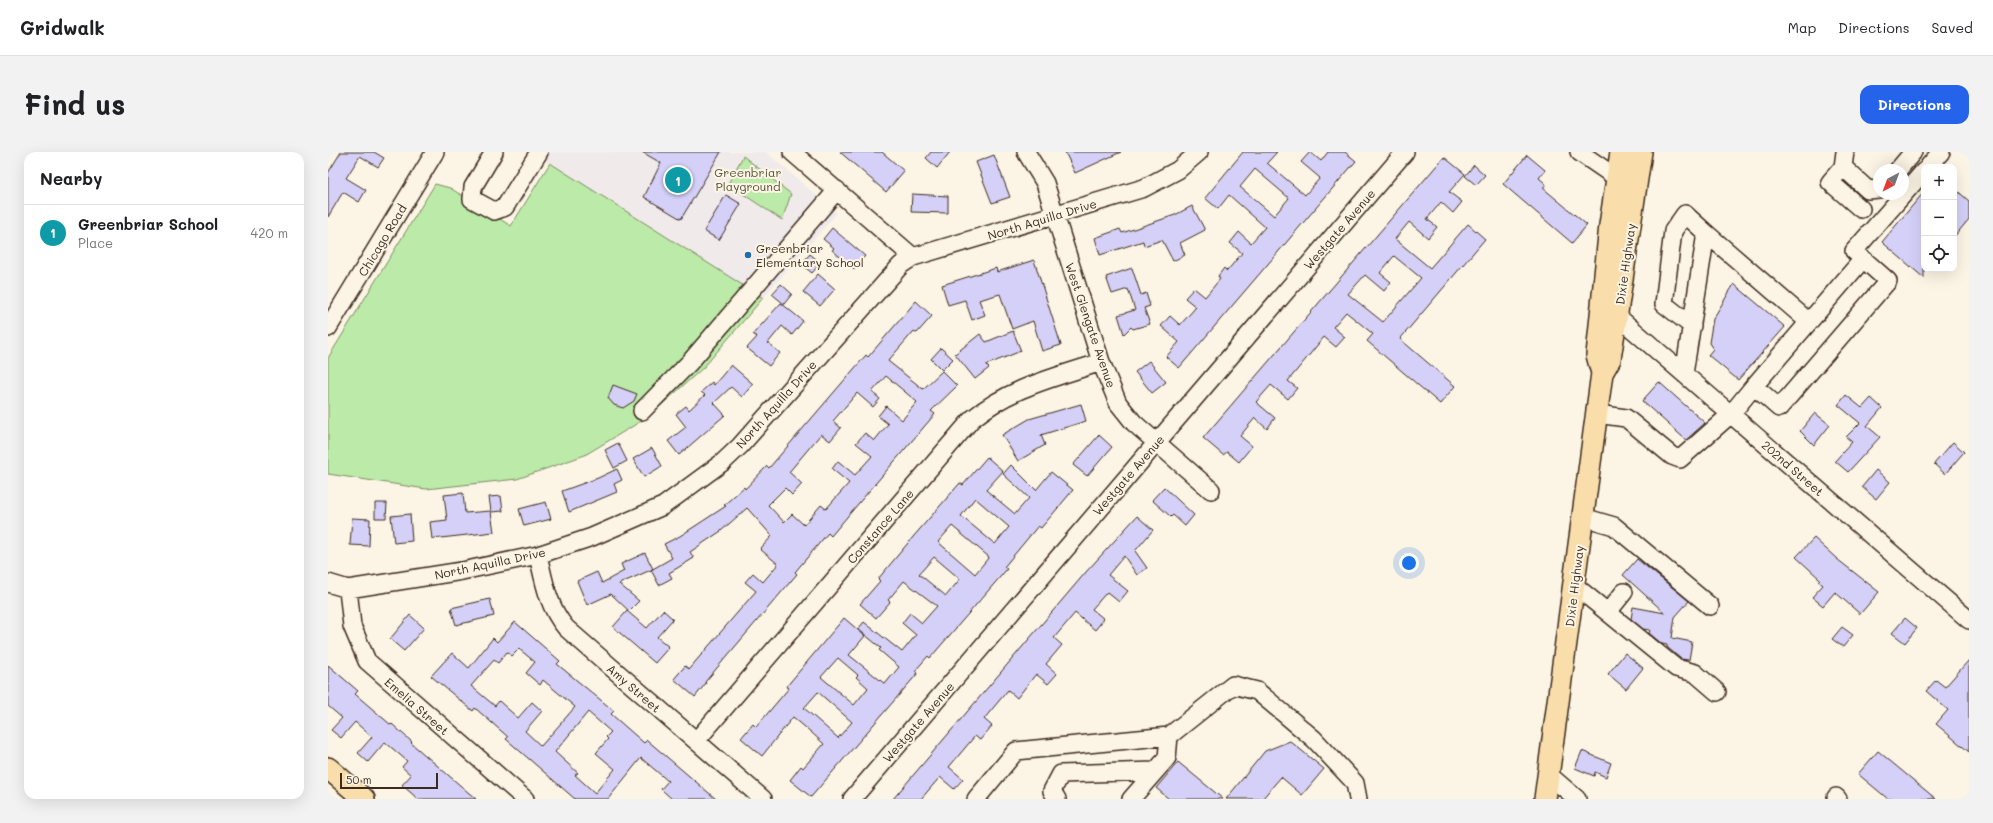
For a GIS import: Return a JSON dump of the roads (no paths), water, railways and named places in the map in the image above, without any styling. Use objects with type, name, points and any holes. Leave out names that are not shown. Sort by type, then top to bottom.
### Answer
[{"type":"main road","name":"Dixie Highway","points":[[1545,799],[1602,373],[1597,355],[1621,152]]},
{"type":"main road","name":"Dixie Highway","points":[[1602,373],[1610,359],[1618,316],[1641,152]]},
{"type":"main road","points":[[328,768],[364,799]]},
{"type":"street","name":"Chicago Road","points":[[328,328],[435,152]]},
{"type":"street","points":[[494,152],[473,187],[472,199],[494,211],[504,207],[539,152]]},
{"type":"street","points":[[792,152],[913,257]]},
{"type":"street","name":"West Glengate Avenue","points":[[1026,152],[1045,183],[1054,216],[1101,362],[1118,403],[1134,423],[1211,490]]},
{"type":"street","name":"Westgate Avenue","points":[[852,799],[1406,152]]},
{"type":"street","points":[[1579,152],[1617,178]]},
{"type":"street","points":[[1903,164],[1913,152]]},
{"type":"street","points":[[1931,164],[1941,152]]},
{"type":"street","name":"North Aquilla Drive","points":[[328,583],[348,589],[462,572],[538,555],[592,537],[663,506],[723,462],[740,446],[892,273],[913,257],[1054,216],[1156,183],[1178,170],[1197,155]]},
{"type":"street","points":[[1862,209],[1830,182],[1844,160],[1868,190],[1873,190]]},
{"type":"street","points":[[1754,386],[1779,408],[1888,281],[1854,251],[1921,174]]},
{"type":"street","points":[[642,411],[690,362],[837,190]]},
{"type":"street","points":[[1692,326],[1664,304],[1674,231],[1685,214],[1809,322]]},
{"type":"street","points":[[1684,374],[1706,233]]},
{"type":"street","points":[[1597,414],[1626,418],[1672,456],[1680,459],[1731,414],[1863,259]]},
{"type":"street","name":"202nd Street","points":[[1618,316],[1969,620]]},
{"type":"street","name":"Constance Lane","points":[[696,741],[972,419],[997,400],[1017,390],[1101,362]]},
{"type":"street","points":[[1583,517],[1614,526],[1710,606]]},
{"type":"street","name":"Amy Street","points":[[538,555],[551,604],[563,623],[574,636],[763,799]]},
{"type":"street","points":[[1574,585],[1676,668],[1694,673],[1717,692]]},
{"type":"street","name":"Emelia Street","points":[[348,589],[352,626],[367,661],[525,799]]},
{"type":"street","points":[[1608,612],[1624,592]]},
{"type":"street","points":[[976,799],[1016,751],[1169,736],[1233,685],[1257,691],[1314,738],[1355,783],[1358,799]]},
{"type":"street","points":[[1131,799],[1167,758],[1169,736]]},
{"type":"street","points":[[1057,799],[1052,791],[1061,774],[1154,771]]},
{"type":"street","points":[[1549,775],[1577,799]]},
{"type":"place","name":"Greenbriar School","points":[[678,180]]},
{"type":"place","name":"Greenbriar Elementary School","points":[[748,255]]},
{"type":"park label","name":"Greenbriar Playground","points":[[748,179]]}]
